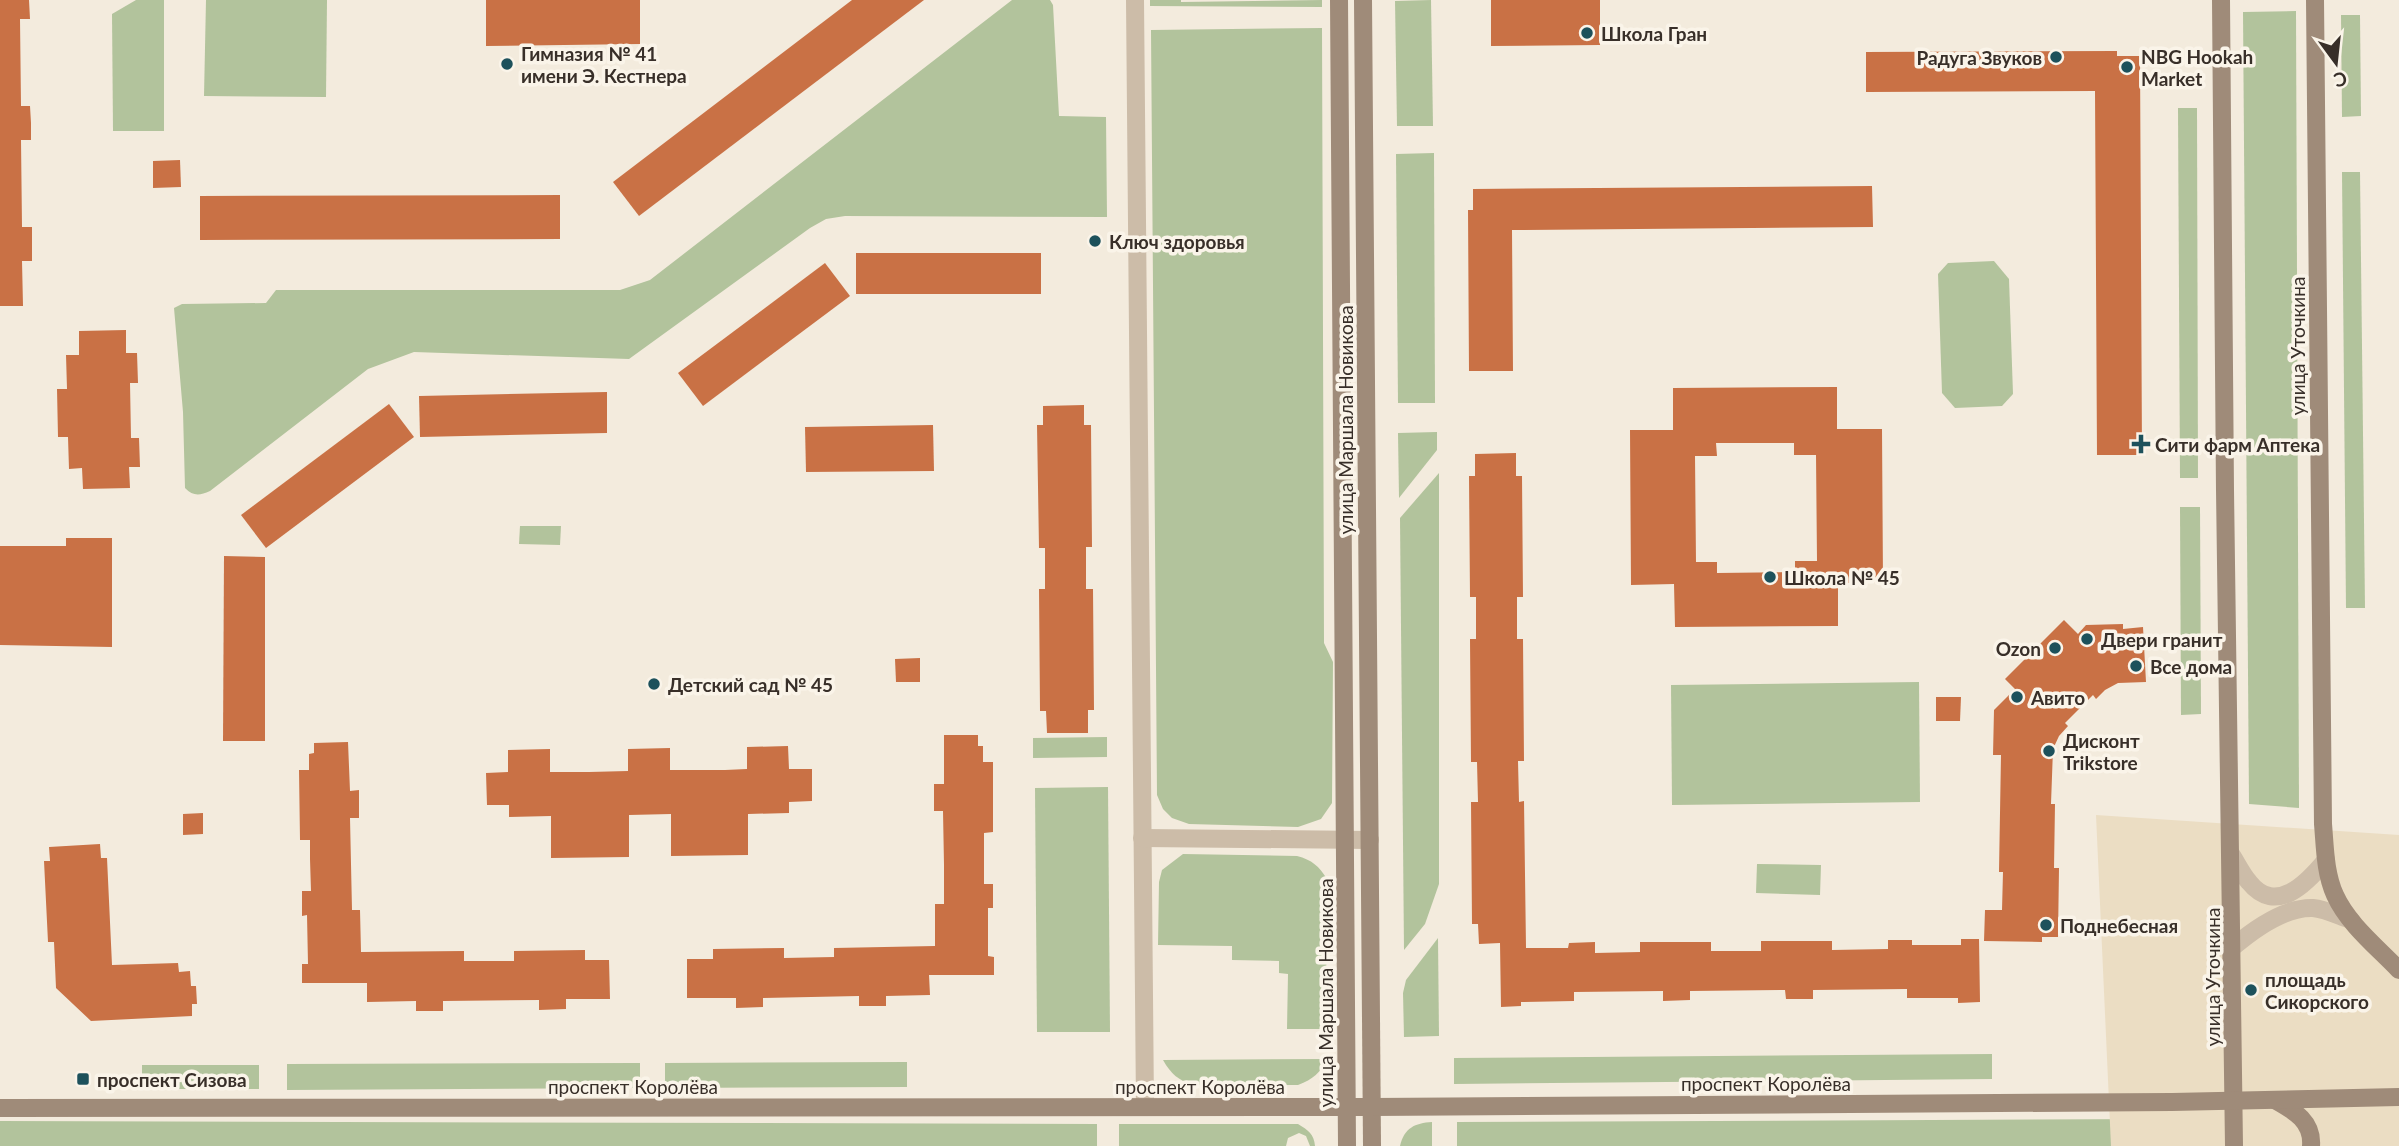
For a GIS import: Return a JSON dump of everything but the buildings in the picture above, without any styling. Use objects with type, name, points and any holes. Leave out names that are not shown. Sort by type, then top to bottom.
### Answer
[{"type":"street","points":[[1135,0],[1145,1107]]},
{"type":"street","name":"улица Маршала Новикова","points":[[1339,0],[1347,1146]]},
{"type":"street","name":"улица Маршала Новикова","points":[[1363,0],[1372,1146]]},
{"type":"street","name":"улица Уточкина","points":[[2221,0],[2234,1146]]},
{"type":"street","name":"улица Уточкина","points":[[2315,0],[2323,824],[2326,860],[2335,895],[2351,920]]},
{"type":"street","points":[[1142,838],[1370,840]]},
{"type":"street","points":[[2231,854],[2250,884],[2262,894],[2280,896],[2295,891],[2311,879],[2326,860]]},
{"type":"street","points":[[2233,947],[2256,928],[2282,915],[2312,908],[2351,920],[2399,970]]},
{"type":"street","name":"проспект Королёва","points":[[0,1108],[1372,1107],[2233,1101],[2399,1097]]},
{"type":"street","points":[[2274,1100],[2297,1112],[2309,1128],[2311,1146]]},
{"type":"green space","points":[[136,0],[164,0],[164,131],[113,131],[112,14]]},
{"type":"green space","points":[[206,0],[327,0],[326,97],[204,96]]},
{"type":"green space","points":[[1012,0],[1050,0],[1053,5],[1059,116],[1106,117],[1107,217],[845,216],[826,219],[629,359],[414,352],[368,369],[210,491],[196,494],[185,488],[183,412],[174,308],[182,304],[266,303],[276,290],[620,290],[650,280]]},
{"type":"green space","points":[[1150,0],[1322,0],[1322,7],[1150,6]]},
{"type":"green space","points":[[1431,0],[1433,126],[1397,126],[1395,1]]},
{"type":"green space","points":[[2296,11],[2299,808],[2249,804],[2243,12]]},
{"type":"green space","points":[[2341,15],[2360,15],[2361,116],[2342,117]]},
{"type":"green space","points":[[1322,28],[1324,643],[1333,662],[1332,803],[1321,819],[1298,827],[1189,824],[1172,818],[1163,809],[1157,795],[1151,30]]},
{"type":"green space","points":[[2178,108],[2197,108],[2198,478],[2180,478]]},
{"type":"green space","points":[[1434,153],[1435,403],[1398,403],[1396,154]]},
{"type":"green space","points":[[2342,172],[2360,172],[2365,608],[2346,608]]},
{"type":"green space","points":[[1994,261],[2009,279],[2013,394],[2002,406],[1955,408],[1942,393],[1938,274],[1948,263]]},
{"type":"green space","points":[[1437,432],[1437,450],[1399,498],[1398,433]]},
{"type":"green space","points":[[1439,473],[1439,884],[1425,924],[1404,950],[1400,518]]},
{"type":"green space","points":[[2180,507],[2200,507],[2201,714],[2181,715]]},
{"type":"green space","points":[[520,526],[561,526],[560,545],[519,544]]},
{"type":"green space","points":[[1919,682],[1920,802],[1672,805],[1671,685]]},
{"type":"green space","points":[[1107,737],[1107,757],[1033,758],[1033,738]]},
{"type":"green space","points":[[1108,787],[1110,1032],[1037,1032],[1035,788]]},
{"type":"green space","points":[[1183,854],[1297,856],[1321,870],[1327,879],[1326,1029],[1287,1029],[1288,974],[1279,973],[1279,961],[1232,960],[1232,946],[1158,945],[1159,882],[1162,870]]},
{"type":"green space","points":[[1757,864],[1821,865],[1820,895],[1756,893]]},
{"type":"green space","points":[[1438,938],[1439,1036],[1404,1037],[1403,993],[1406,980]]},
{"type":"green space","points":[[1992,1054],[1992,1079],[1454,1084],[1454,1058]]},
{"type":"green space","points":[[1326,1059],[1316,1075],[1298,1085],[1193,1085],[1175,1076],[1163,1060]]},
{"type":"green space","points":[[907,1062],[907,1087],[665,1088],[665,1063]]},
{"type":"green space","points":[[640,1063],[640,1088],[287,1090],[287,1064]]},
{"type":"green space","points":[[142,1065],[259,1065],[259,1089],[142,1089]]},
{"type":"green space","points":[[2162,1119],[2162,1146],[1457,1146],[1457,1122]]},
{"type":"green space","points":[[0,1121],[1097,1124],[1097,1146],[0,1146]]},
{"type":"green space","points":[[1432,1122],[1432,1146],[1400,1146],[1404,1135],[1411,1128]]},
{"type":"green space","points":[[1119,1124],[1298,1124],[1310,1133],[1315,1146],[1310,1146],[1306,1136],[1299,1133],[1288,1138],[1286,1146],[1119,1146]]},
{"type":"shaded area","name":"площадь Сикорского","points":[[2096,815],[2399,835],[2399,1146],[2111,1146]]},
{"type":"place","name":"Школа Гран","points":[[1587,33]]},
{"type":"place","name":"Радуга Звуков","points":[[2056,57]]},
{"type":"place","name":"Гимназия № 41 имени Э. Кестнера","points":[[507,64]]},
{"type":"place","name":"NBG Hookah Market","points":[[2127,67]]},
{"type":"place","name":"Ключ здоровья","points":[[1095,241]]},
{"type":"place","name":"Сити фарм Аптека","points":[[2141,444]]},
{"type":"place","name":"Школа № 45","points":[[1770,577]]},
{"type":"place","name":"Двери гранит","points":[[2087,639]]},
{"type":"place","name":"Ozon","points":[[2055,648]]},
{"type":"place","name":"Все дома","points":[[2136,666]]},
{"type":"place","name":"Детский сад № 45","points":[[654,684]]},
{"type":"place","name":"Авито","points":[[2017,697]]},
{"type":"place","name":"Дисконт Trikstore","points":[[2049,751]]},
{"type":"place","name":"Поднебесная","points":[[2046,925]]},
{"type":"place","name":"площадь Сикорского","points":[[2251,990]]},
{"type":"place","name":"проспект Сизова","points":[[83,1079]]}]
